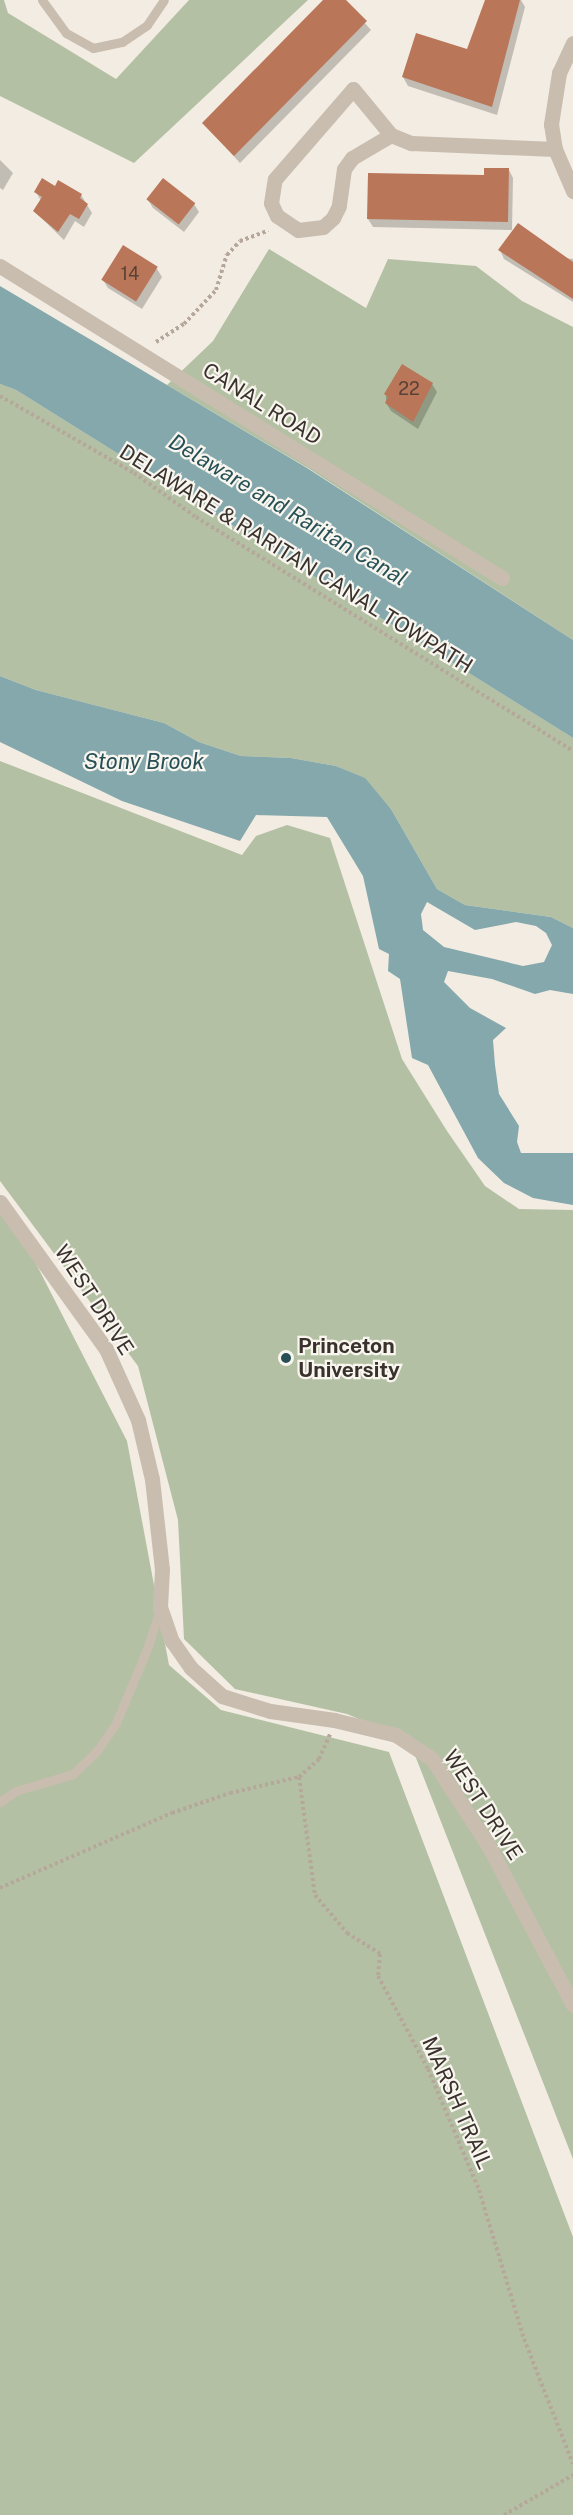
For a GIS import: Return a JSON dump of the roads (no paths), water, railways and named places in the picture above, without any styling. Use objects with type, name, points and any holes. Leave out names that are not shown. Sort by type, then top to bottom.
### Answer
[{"type":"street","points":[[573,43],[559,73],[553,97],[555,149],[573,191]]},
{"type":"street","points":[[391,135],[352,158],[344,169],[339,206],[333,218],[310,231],[286,225],[271,203],[275,179],[353,89],[391,135],[411,143],[555,149]]},
{"type":"street","name":"CANAL ROAD","points":[[0,266],[502,578]]},
{"type":"street","name":"WEST DRIVE","points":[[0,1202],[106,1349],[138,1420],[152,1479],[162,1569],[160,1607],[172,1641],[191,1668],[222,1696],[270,1711],[334,1720],[396,1735],[432,1759],[488,1845],[573,2005]]},
{"type":"lane","points":[[42,0],[66,33],[93,48],[122,42],[147,25],[164,0]]},
{"type":"lane","name":"WEST DRIVE","points":[[0,1802],[16,1791],[73,1774],[96,1752],[116,1723],[147,1649],[160,1607]]},
{"type":"water","name":"Delaware and Raritan Canal","points":[[0,286],[307,468],[573,640],[573,738],[16,390],[0,384]]},
{"type":"water","name":"Stony Brook","points":[[0,676],[36,690],[164,723],[199,742],[241,756],[291,758],[336,766],[365,778],[391,809],[437,889],[465,905],[551,917],[573,928],[573,994],[550,990],[535,994],[492,979],[448,971],[444,982],[470,1008],[506,1028],[493,1040],[495,1065],[499,1094],[519,1126],[517,1142],[521,1153],[573,1153],[573,1205],[533,1198],[504,1183],[478,1158],[428,1065],[412,1058],[400,979],[388,971],[389,954],[379,949],[363,876],[327,817],[256,815],[240,841],[122,801],[0,742]],"holes":[[[427,902],[475,930],[516,922],[536,926],[546,933],[552,945],[544,962],[523,966],[444,947],[423,930],[421,914]]]},
{"type":"place","name":"Princeton University","points":[[286,1358]]}]
